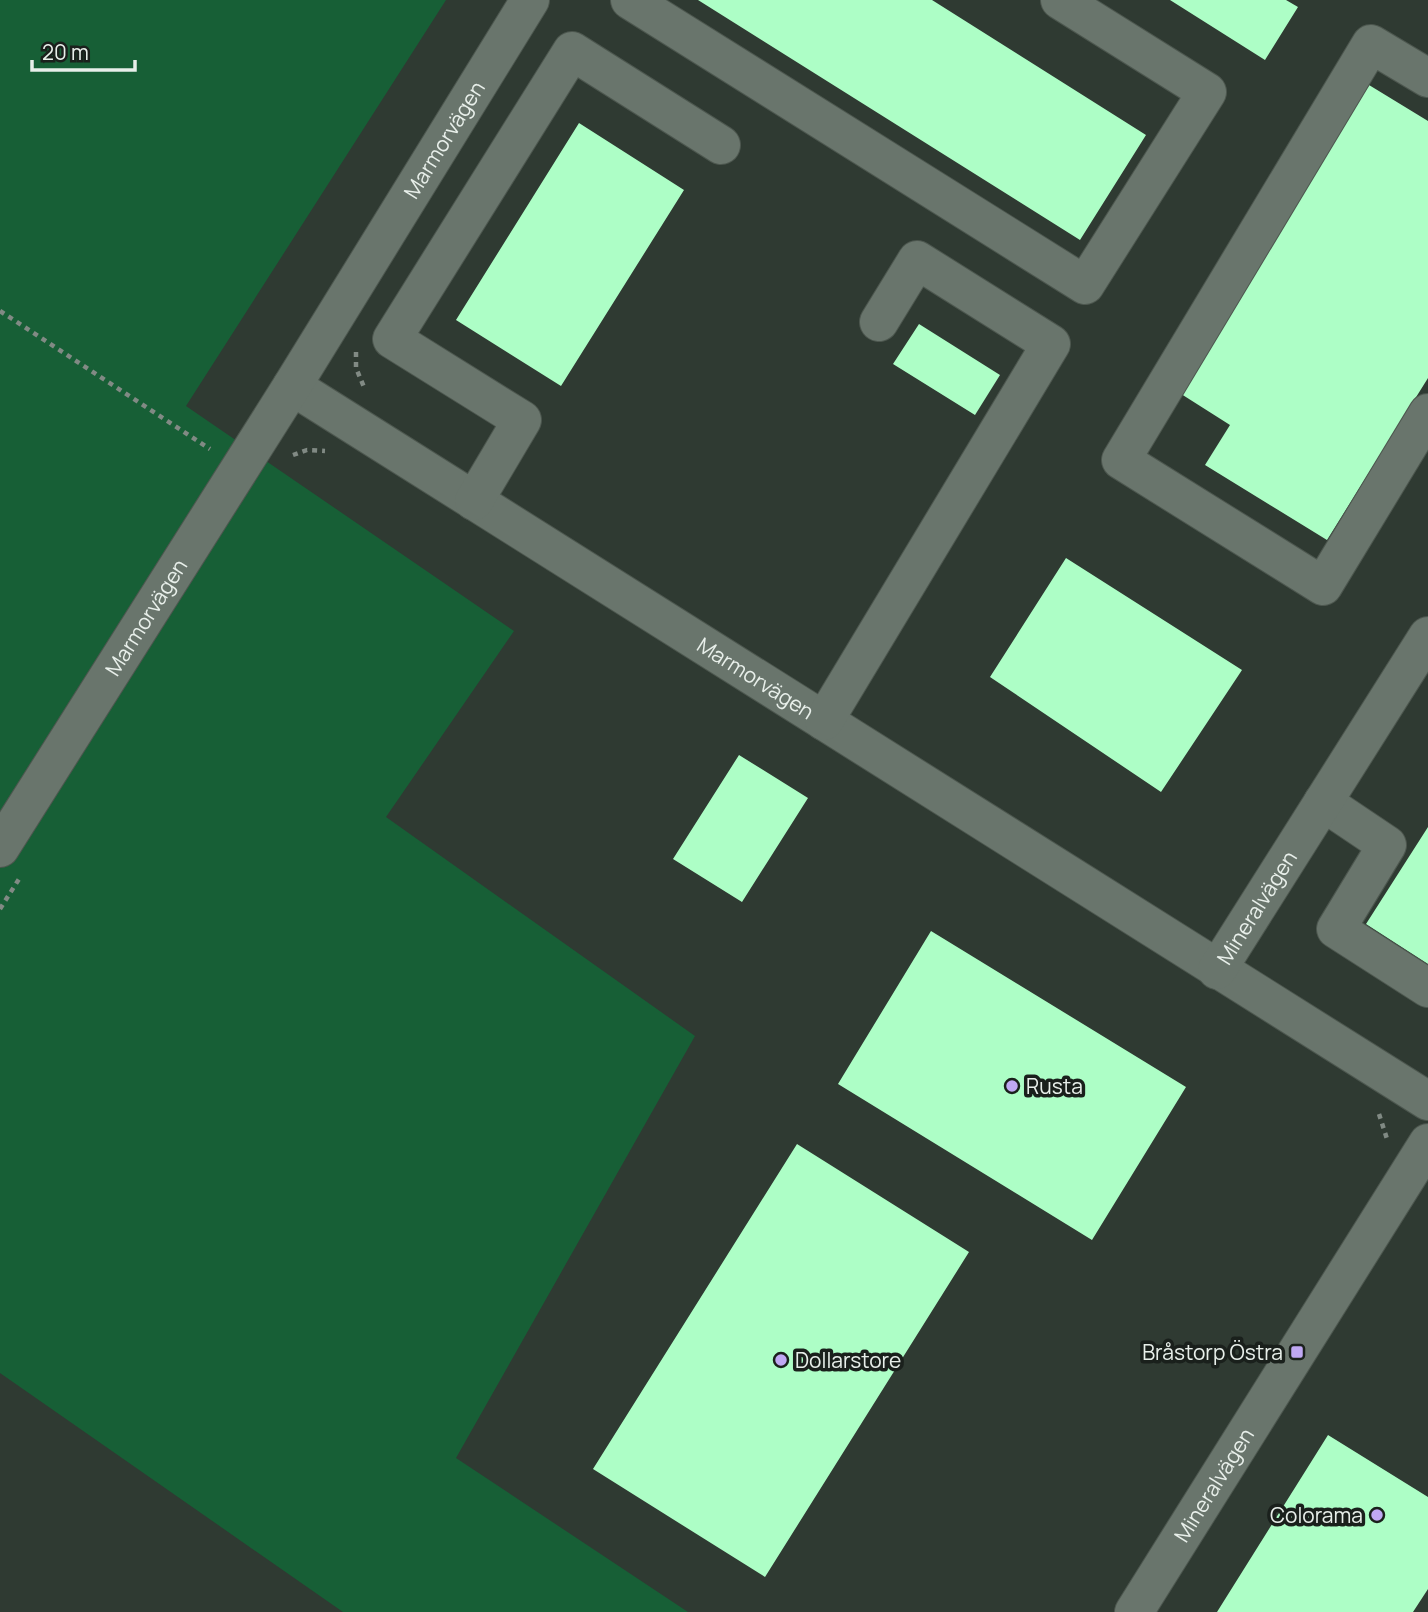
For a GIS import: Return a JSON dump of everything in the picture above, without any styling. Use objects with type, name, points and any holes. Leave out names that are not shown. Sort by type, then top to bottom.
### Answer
[{"type":"street","name":"Marmorvägen","points":[[0,848],[292,386],[530,0]]},
{"type":"street","points":[[639,3],[1085,285],[1207,92],[1060,0]]},
{"type":"street","points":[[1428,78],[1371,44],[1121,460],[1323,586],[1428,413]]},
{"type":"street","points":[[474,501],[522,420],[392,339],[572,51],[721,145]]},
{"type":"street","points":[[824,721],[1051,344],[917,260],[879,322]]},
{"type":"street","name":"Marmorvägen","points":[[292,386],[1217,970]]},
{"type":"street","name":"Mineralvägen","points":[[1428,636],[1217,970],[1428,1101]]},
{"type":"street","points":[[1323,802],[1387,845],[1336,929],[1428,988]]},
{"type":"street","name":"Mineralvägen","points":[[1134,1612],[1428,1143]]},
{"type":"path","points":[[0,311],[240,468]]},
{"type":"green space","points":[[0,0],[446,0],[186,406],[514,631],[386,817],[695,1036],[456,1458],[688,1612],[343,1612],[0,1373]]},
{"type":"building","points":[[698,0],[932,0],[1146,135],[1080,240]]},
{"type":"building","points":[[1170,0],[1286,0],[1298,7],[1265,60]]},
{"type":"building","points":[[1369,85],[1428,121],[1428,378],[1327,540],[1205,465],[1230,425],[1178,392]]},
{"type":"building","points":[[579,123],[684,190],[561,386],[456,320]]},
{"type":"building","points":[[919,324],[1000,375],[975,415],[893,364]]},
{"type":"building","points":[[1066,558],[1242,670],[1161,792],[990,677]]},
{"type":"building","points":[[739,755],[808,798],[742,902],[673,859]]},
{"type":"building","points":[[1428,827],[1428,964],[1366,924]]},
{"type":"building","name":"Rusta","points":[[931,931],[1186,1087],[1092,1240],[838,1084]]},
{"type":"building","name":"Dollarstore","points":[[797,1144],[969,1252],[765,1577],[593,1469]]},
{"type":"building","points":[[1328,1435],[1428,1497],[1428,1589],[1413,1612],[1217,1612]]},
{"type":"place","name":"Rusta","points":[[1012,1086]]},
{"type":"place","name":"Bråstorp Östra","points":[[1297,1352]]},
{"type":"place","name":"Dollarstore","points":[[781,1360]]},
{"type":"place","name":"Colorama","points":[[1377,1515]]}]
